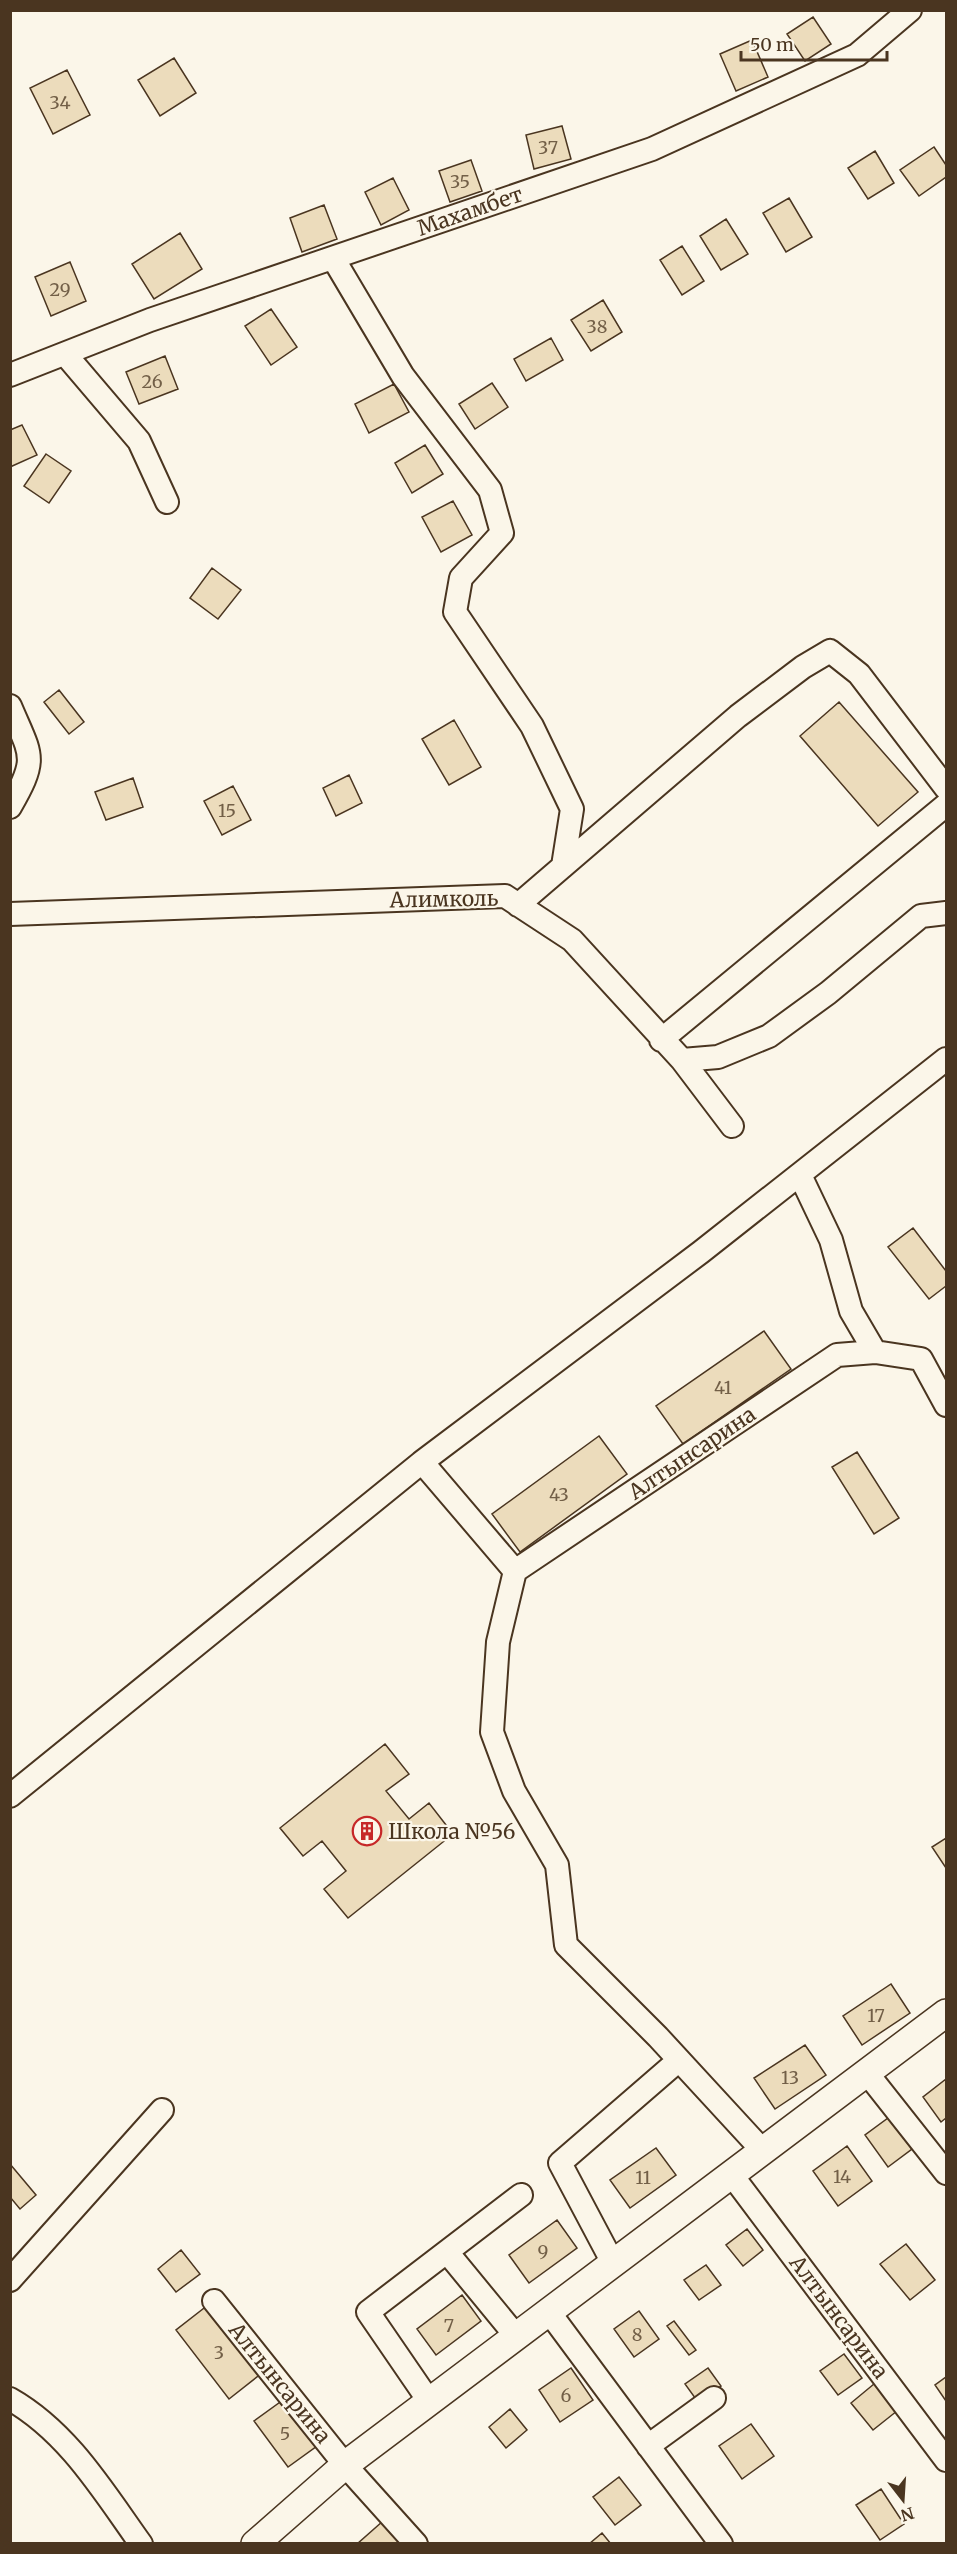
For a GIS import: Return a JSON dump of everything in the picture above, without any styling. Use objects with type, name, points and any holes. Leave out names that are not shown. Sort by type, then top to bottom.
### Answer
[{"type":"main road","name":"Алтынсарина","points":[[255,2544],[345,2465],[946,2013]]},
{"type":"street","name":"Махамбет","points":[[10,375],[150,320],[652,149],[857,55],[910,10]]},
{"type":"street","points":[[333,258],[403,376],[490,490],[502,533],[461,578],[455,612],[532,726],[572,809],[564,866]]},
{"type":"street","points":[[65,354],[140,441],[167,502]]},
{"type":"street","points":[[519,905],[738,716],[830,651],[859,674],[946,788]]},
{"type":"street","points":[[10,706],[31,755],[27,777],[10,807]]},
{"type":"street","points":[[661,1040],[946,805]]},
{"type":"street","name":"Алимколь","points":[[10,914],[505,896],[572,940],[661,1040],[682,1060],[732,1126]]},
{"type":"street","points":[[682,1060],[718,1057],[769,1036],[828,993],[921,916],[946,913]]},
{"type":"street","points":[[10,1796],[422,1462],[800,1175],[946,1059]]},
{"type":"street","points":[[800,1175],[831,1240],[851,1311],[875,1352]]},
{"type":"street","name":"Алтынсарина","points":[[515,1571],[837,1355],[875,1352],[921,1359],[946,1405]]},
{"type":"street","points":[[422,1462],[515,1571],[498,1642],[492,1732],[514,1791],[557,1865],[566,1945],[679,2060],[763,2151]]},
{"type":"street","points":[[613,2263],[560,2163],[679,2060]]},
{"type":"street","points":[[867,2073],[946,2173]]},
{"type":"street","points":[[10,2280],[162,2110]]},
{"type":"street","name":"Алтынсарина","points":[[732,2174],[946,2460]]},
{"type":"street","points":[[429,2401],[368,2312],[521,2196]]},
{"type":"street","points":[[447,2252],[516,2336]]},
{"type":"street","name":"Алтынсарина","points":[[214,2301],[345,2465],[416,2544]]},
{"type":"street","points":[[549,2312],[720,2544]]},
{"type":"street","points":[[648,2446],[714,2398]]},
{"type":"street","points":[[10,2399],[54,2431],[81,2460],[141,2544]]},
{"type":"building","points":[[813,17],[831,44],[805,61],[787,34]]},
{"type":"building","points":[[752,40],[768,77],[736,91],[720,54]]},
{"type":"building","points":[[174,58],[196,93],[160,116],[138,80]]},
{"type":"building","points":[[67,70],[90,115],[53,134],[30,88]]},
{"type":"building","points":[[562,126],[571,159],[534,169],[526,135]]},
{"type":"building","points":[[934,147],[946,165],[946,177],[919,196],[900,170]]},
{"type":"building","points":[[875,151],[894,183],[868,199],[848,168]]},
{"type":"building","points":[[471,160],[482,191],[450,202],[439,171]]},
{"type":"building","points":[[393,178],[409,210],[381,225],[365,192]]},
{"type":"building","points":[[789,198],[812,237],[786,252],[763,213]]},
{"type":"building","points":[[324,205],[337,239],[302,252],[290,218]]},
{"type":"building","points":[[726,219],[748,254],[721,270],[700,236]]},
{"type":"building","points":[[180,233],[202,269],[154,299],[132,264]]},
{"type":"building","points":[[682,246],[704,281],[682,295],[660,260]]},
{"type":"building","points":[[70,262],[86,301],[51,316],[35,277]]},
{"type":"building","points":[[603,300],[622,332],[591,351],[571,320]]},
{"type":"building","points":[[271,309],[297,347],[271,365],[245,326]]},
{"type":"building","points":[[551,338],[563,360],[526,381],[514,359]]},
{"type":"building","points":[[165,356],[178,389],[139,404],[126,372]]},
{"type":"building","points":[[492,383],[508,407],[475,429],[459,404]]},
{"type":"building","points":[[394,384],[409,412],[369,433],[355,404]]},
{"type":"building","points":[[22,425],[37,455],[10,467],[10,430]]},
{"type":"building","points":[[425,445],[443,474],[412,493],[395,463]]},
{"type":"building","points":[[46,454],[71,471],[49,503],[24,486]]},
{"type":"building","points":[[453,501],[472,535],[441,552],[422,517]]},
{"type":"building","points":[[212,568],[241,590],[218,619],[190,598]]},
{"type":"building","points":[[59,690],[84,722],[69,734],[44,702]]},
{"type":"building","points":[[839,702],[918,792],[878,826],[800,736]]},
{"type":"building","points":[[454,720],[481,767],[449,785],[422,739]]},
{"type":"building","points":[[349,775],[362,803],[336,816],[323,788]]},
{"type":"building","points":[[133,778],[143,807],[106,820],[95,792]]},
{"type":"building","points":[[233,786],[251,820],[222,835],[204,801]]},
{"type":"building","points":[[913,1228],[946,1271],[946,1286],[929,1299],[888,1247]]},
{"type":"building","points":[[764,1331],[791,1369],[683,1444],[656,1406]]},
{"type":"building","points":[[599,1436],[627,1474],[520,1552],[492,1514]]},
{"type":"building","points":[[857,1452],[899,1518],[874,1534],[832,1467]]},
{"type":"building","name":"Школа №56","points":[[385,1744],[409,1774],[386,1791],[409,1819],[429,1803],[453,1834],[348,1918],[324,1889],[346,1871],[322,1841],[303,1856],[280,1828]]},
{"type":"building","points":[[946,1838],[946,1868],[932,1847]]},
{"type":"building","points":[[891,1984],[910,2013],[862,2045],[843,2016]]},
{"type":"building","points":[[805,2045],[826,2075],[775,2109],[754,2078]]},
{"type":"building","points":[[946,2079],[946,2118],[941,2122],[923,2097]]},
{"type":"building","points":[[888,2118],[912,2149],[888,2167],[865,2135]]},
{"type":"building","points":[[847,2146],[872,2181],[838,2206],[813,2171]]},
{"type":"building","points":[[656,2148],[676,2175],[630,2208],[610,2180]]},
{"type":"building","points":[[10,2164],[36,2195],[20,2209],[10,2197]]},
{"type":"building","points":[[557,2220],[577,2248],[529,2283],[509,2255]]},
{"type":"building","points":[[747,2229],[763,2250],[743,2266],[726,2245]]},
{"type":"building","points":[[906,2244],[935,2280],[910,2300],[880,2264]]},
{"type":"building","points":[[181,2250],[200,2274],[176,2292],[158,2269]]},
{"type":"building","points":[[706,2265],[721,2285],[699,2300],[684,2280]]},
{"type":"building","points":[[462,2295],[481,2321],[436,2355],[417,2329]]},
{"type":"building","points":[[208,2305],[262,2373],[229,2399],[176,2330]]},
{"type":"building","points":[[639,2311],[659,2339],[634,2357],[614,2329]]},
{"type":"building","points":[[674,2321],[696,2350],[689,2355],[667,2326]]},
{"type":"building","points":[[844,2354],[862,2378],[838,2395],[820,2371]]},
{"type":"building","points":[[571,2368],[593,2400],[560,2422],[539,2390]]},
{"type":"building","points":[[708,2368],[721,2386],[698,2402],[685,2384]]},
{"type":"building","points":[[946,2377],[946,2401],[935,2385]]},
{"type":"building","points":[[880,2379],[902,2407],[873,2430],[851,2403]]},
{"type":"building","points":[[283,2400],[317,2446],[288,2467],[254,2421]]},
{"type":"building","points":[[510,2409],[527,2430],[506,2448],[489,2427]]},
{"type":"building","points":[[751,2424],[774,2456],[742,2479],[719,2446]]},
{"type":"building","points":[[619,2477],[641,2505],[615,2525],[593,2497]]},
{"type":"building","points":[[881,2489],[904,2524],[880,2540],[856,2505]]},
{"type":"building","points":[[383,2521],[403,2544],[357,2544]]},
{"type":"building","points":[[602,2533],[611,2544],[589,2544]]},
{"type":"place","name":"Школа №56","points":[[367,1831]]}]
